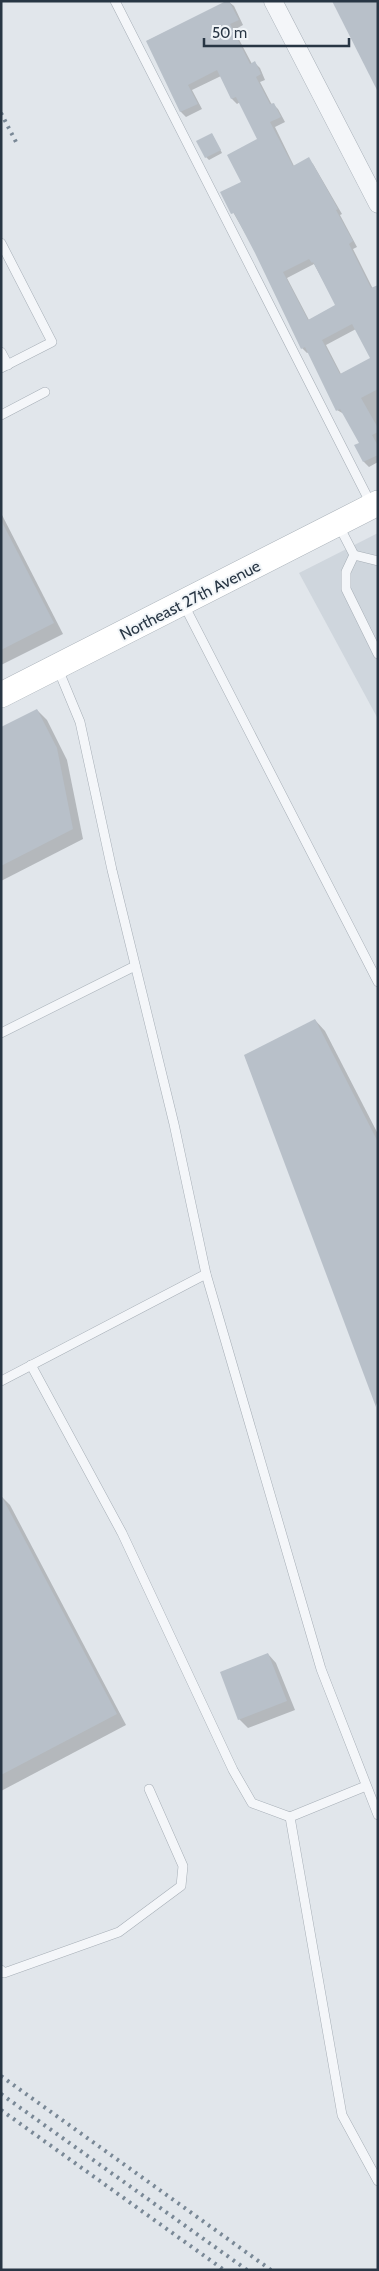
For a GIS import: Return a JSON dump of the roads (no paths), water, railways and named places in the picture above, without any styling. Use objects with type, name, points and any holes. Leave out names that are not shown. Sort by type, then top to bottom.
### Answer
[{"type":"street","points":[[273,1],[378,204]]},
{"type":"street","name":"Northeast 27th Avenue","points":[[1,695],[375,505]]},
{"type":"lane","points":[[115,1],[375,505]]},
{"type":"lane","points":[[1,243],[52,342],[5,366],[1,352]]},
{"type":"lane","points":[[1,415],[45,392]]},
{"type":"lane","points":[[338,524],[354,555],[378,561]]},
{"type":"lane","points":[[354,555],[346,572],[346,589],[378,654]]},
{"type":"lane","points":[[183,603],[378,982]]},
{"type":"lane","points":[[57,666],[80,722],[112,870],[174,1124],[206,1274],[320,1669],[378,1815]]},
{"type":"lane","points":[[1,1033],[135,966]]},
{"type":"lane","points":[[1,1380],[206,1274]]},
{"type":"lane","points":[[31,1365],[122,1533],[242,1786],[252,1803],[290,1817],[366,1786]]},
{"type":"lane","points":[[1,1970],[4,1973],[119,1932],[181,1886],[183,1866],[149,1788]]},
{"type":"lane","points":[[290,1817],[342,2115],[378,2181]]},
{"type":"railway","points":[[1,113],[16,142]]},
{"type":"railway","points":[[1,2076],[271,2270]]},
{"type":"railway","points":[[1,2094],[247,2270]]},
{"type":"railway","points":[[1,2110],[224,2270]]}]
